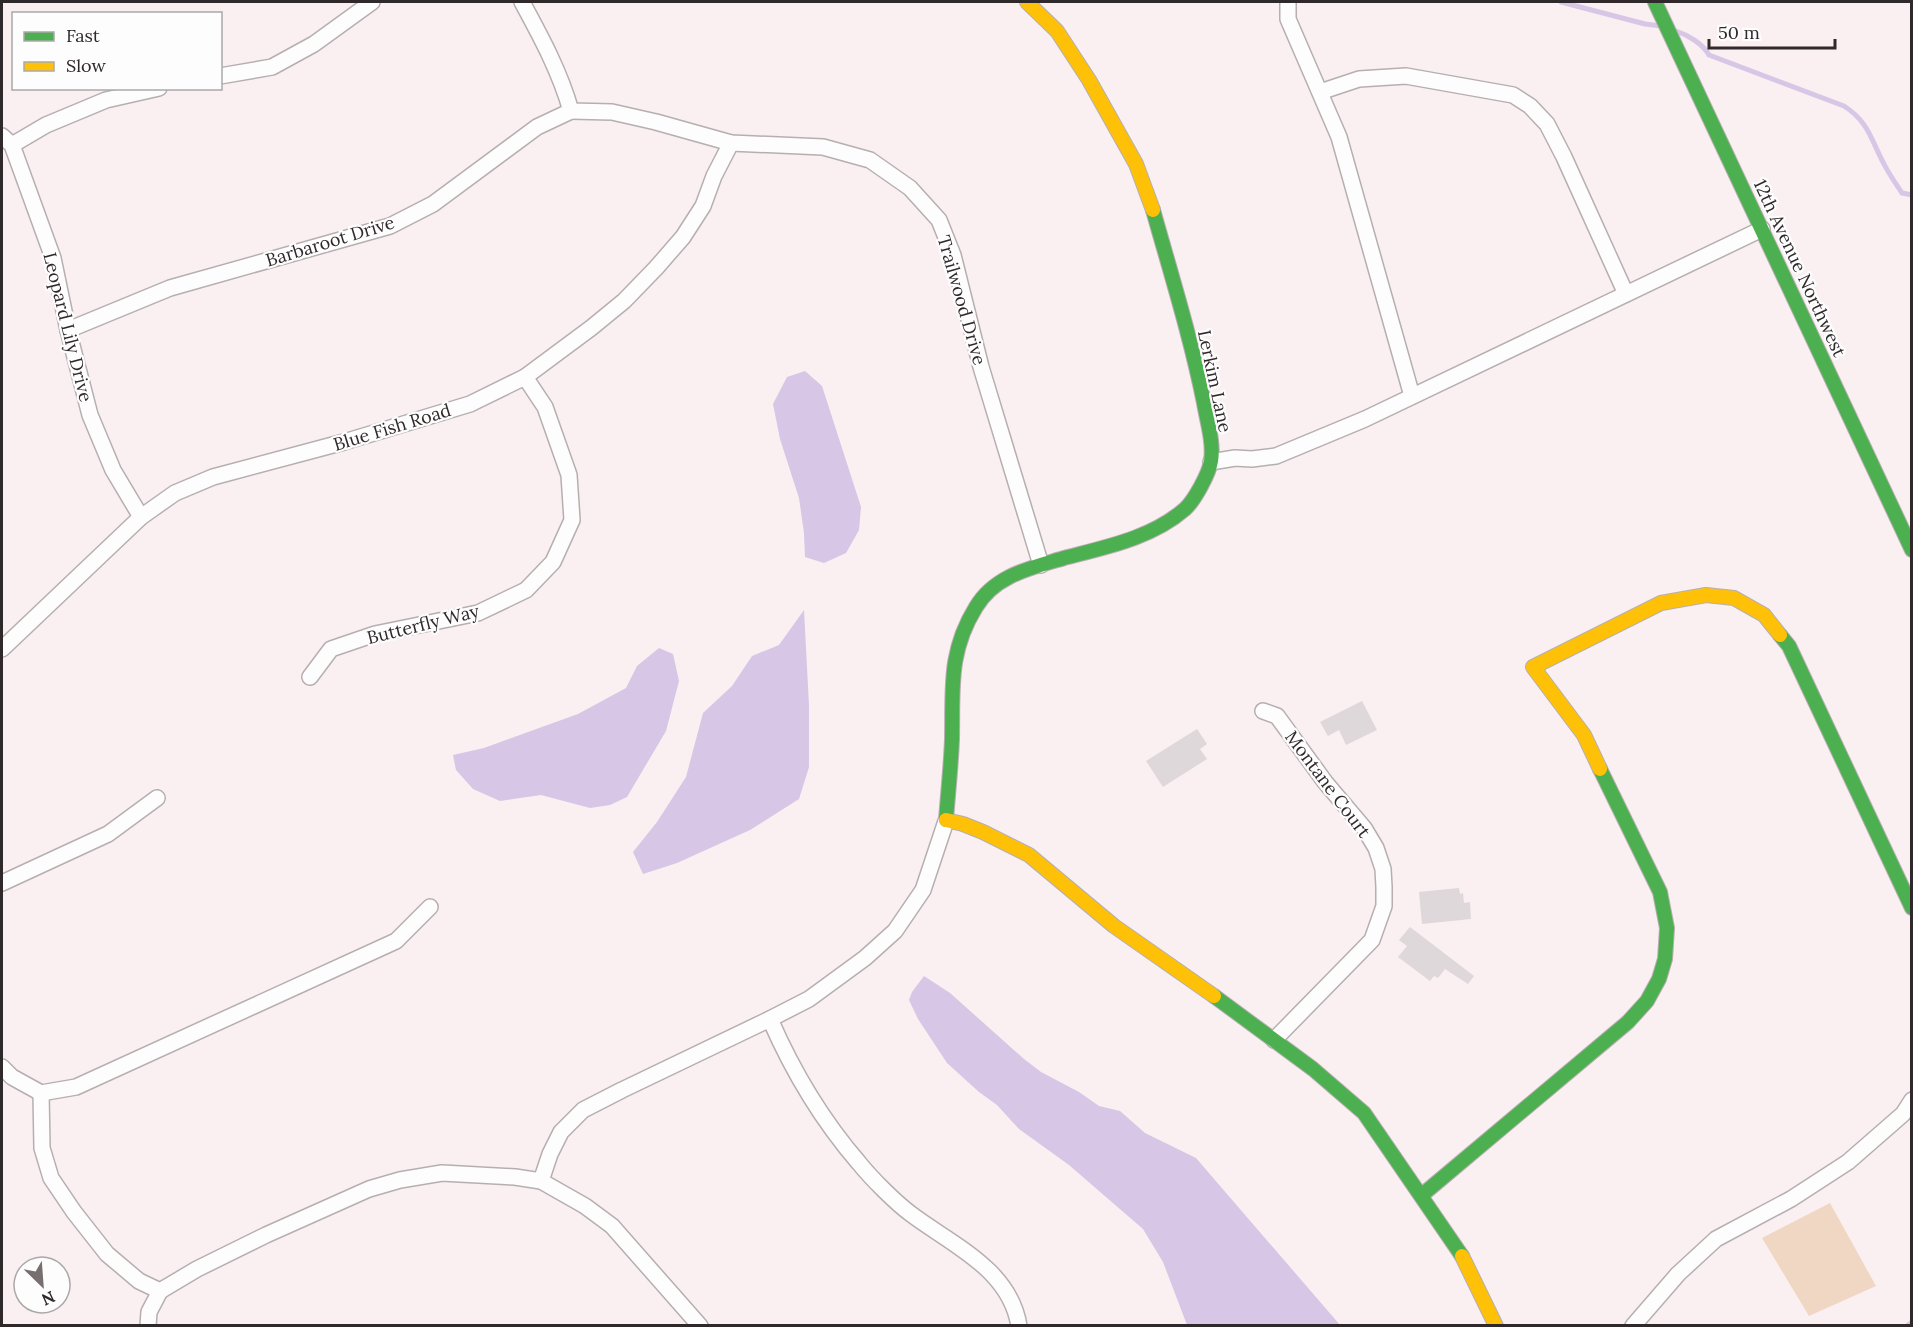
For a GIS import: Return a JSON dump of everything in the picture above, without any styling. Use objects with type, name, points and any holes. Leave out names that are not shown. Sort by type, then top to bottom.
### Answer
[{"type":"street","points":[[222,76],[272,67],[314,44],[372,2]]},
{"type":"street","points":[[522,2],[549,51],[572,111]]},
{"type":"street","name":"Lerkim Lane","points":[[946,821],[955,656],[965,627],[987,591],[1004,578],[1126,541],[1167,524],[1187,507],[1201,485],[1211,462],[1210,435],[1197,369],[1153,208],[1136,164],[1089,80],[1057,31],[1027,2]]},
{"type":"street","points":[[1288,2],[1288,19],[1339,137],[1412,396]]},
{"type":"street","name":"12th Avenue Northwest","points":[[1656,2],[1911,550]]},
{"type":"street","points":[[1320,92],[1359,79],[1406,76],[1513,95],[1530,106],[1547,124],[1564,157],[1626,294]]},
{"type":"street","points":[[7,140],[106,100],[150,90]]},
{"type":"street","name":"Trailwood Drive","points":[[572,111],[612,112],[731,143],[823,147],[870,160],[910,188],[939,220],[953,255],[981,367],[1041,565]]},
{"type":"street","name":"Barbaroot Drive","points":[[68,330],[170,288],[390,226],[433,204],[537,127],[572,111]]},
{"type":"street","name":"Leopard Lily Drive","points":[[7,140],[53,258],[68,330],[90,415],[113,470],[141,516]]},
{"type":"street","name":"Blue Fish Road","points":[[2,649],[141,516],[175,493],[213,477],[344,442],[470,404],[525,378],[615,308],[656,268],[683,237],[703,206],[714,176],[731,143]]},
{"type":"street","points":[[1211,462],[1276,456],[1324,436],[1762,229]]},
{"type":"street","name":"Butterfly Way","points":[[310,678],[331,649],[375,634],[478,613],[526,590],[554,562],[572,520],[569,475],[545,407],[525,378]]},
{"type":"street","points":[[1422,1195],[1628,1022],[1647,1001],[1659,979],[1665,959],[1667,928],[1660,892],[1584,735],[1533,667],[1661,603],[1683,598],[1706,595],[1734,598],[1764,615],[1789,646],[1911,909]]},
{"type":"street","name":"Montane Court","points":[[1263,711],[1277,716],[1325,782],[1364,828],[1380,858],[1384,887],[1384,906],[1372,940],[1274,1040]]},
{"type":"street","points":[[2,883],[108,834],[157,798]]},
{"type":"street","points":[[542,1181],[550,1154],[561,1132],[583,1110],[809,999],[865,958],[895,931],[923,890],[946,821],[983,831],[1029,855],[1114,926],[1274,1040],[1364,1113],[1461,1254],[1496,1326]]},
{"type":"street","points":[[2,1067],[12,1077],[41,1093],[76,1087],[396,941],[430,908]]},
{"type":"street","points":[[770,1019],[788,1060],[818,1109],[859,1164],[910,1213],[977,1259],[1006,1288],[1019,1326]]},
{"type":"street","points":[[41,1093],[42,1148],[51,1178],[107,1254],[139,1281],[160,1291]]},
{"type":"street","points":[[1633,1326],[1678,1274],[1716,1239],[1791,1198],[1848,1162],[1903,1114],[1911,1100]]},
{"type":"street","points":[[148,1326],[149,1312],[160,1291],[197,1269],[267,1234],[369,1189],[400,1180],[442,1173],[515,1177],[542,1181],[585,1206],[612,1226],[700,1326]]},
{"type":"shaded area","points":[[805,371],[822,386],[861,507],[859,530],[846,553],[824,563],[805,557],[799,498],[780,439],[773,404],[787,377]]},
{"type":"shaded area","points":[[804,610],[809,706],[809,767],[799,799],[750,830],[677,863],[643,874],[633,852],[657,822],[686,777],[703,713],[732,686],[752,656],[779,645]]},
{"type":"shaded area","points":[[659,648],[673,654],[679,681],[666,731],[627,797],[610,805],[590,808],[541,795],[500,801],[473,789],[456,770],[453,755],[484,748],[578,714],[626,688],[637,666]]},
{"type":"shaded area","points":[[924,976],[950,993],[1041,1072],[1079,1092],[1099,1106],[1120,1111],[1145,1133],[1196,1158],[1340,1325],[1187,1325],[1163,1262],[1143,1229],[1069,1165],[1019,1129],[997,1105],[947,1063],[918,1019],[909,1000]]},
{"type":"shaded area","points":[[1830,1203],[1876,1286],[1809,1316],[1762,1238]]},
{"type":"building","points":[[1362,701],[1377,730],[1346,745],[1339,730],[1328,736],[1320,722]]},
{"type":"building","points":[[1197,729],[1207,744],[1200,749],[1207,759],[1163,787],[1146,761]]},
{"type":"building","points":[[1459,888],[1460,894],[1463,893],[1464,903],[1470,902],[1471,919],[1422,924],[1419,892]]},
{"type":"building","points":[[1410,927],[1474,976],[1468,984],[1445,969],[1438,978],[1434,976],[1430,981],[1398,957],[1407,946],[1399,940]]},
{"type":"waterway","points":[[1561,2],[1661,26]]},
{"type":"waterway","points":[[1676,31],[1695,40],[1709,55],[1844,106],[1864,125],[1902,193],[1912,195]]},
{"type":"waterway","points":[[1907,1326],[1912,1322]]},
{"type":"traffic: fast","points":[[1655,2],[1912,550]]},
{"type":"traffic: fast","points":[[946,820],[956,655],[967,624],[984,596],[1003,580],[1027,569],[1128,540],[1172,519],[1189,505],[1201,487],[1210,466],[1211,439],[1199,379],[1153,210]]},
{"type":"traffic: fast","points":[[1780,635],[1789,646],[1912,908]]},
{"type":"traffic: fast","points":[[1422,1195],[1628,1022],[1647,1001],[1659,979],[1665,959],[1667,928],[1660,892],[1600,769]]},
{"type":"traffic: fast","points":[[1214,996],[1313,1069],[1364,1113],[1462,1256]]},
{"type":"traffic: slow","points":[[1027,2],[1057,31],[1089,80],[1136,164],[1153,210]]},
{"type":"traffic: slow","points":[[1600,769],[1584,735],[1533,667],[1661,603],[1706,595],[1734,598],[1764,615],[1780,635]]},
{"type":"traffic: slow","points":[[946,820],[983,832],[1029,855],[1114,926],[1214,996]]},
{"type":"traffic: slow","points":[[1462,1256],[1496,1326]]}]
